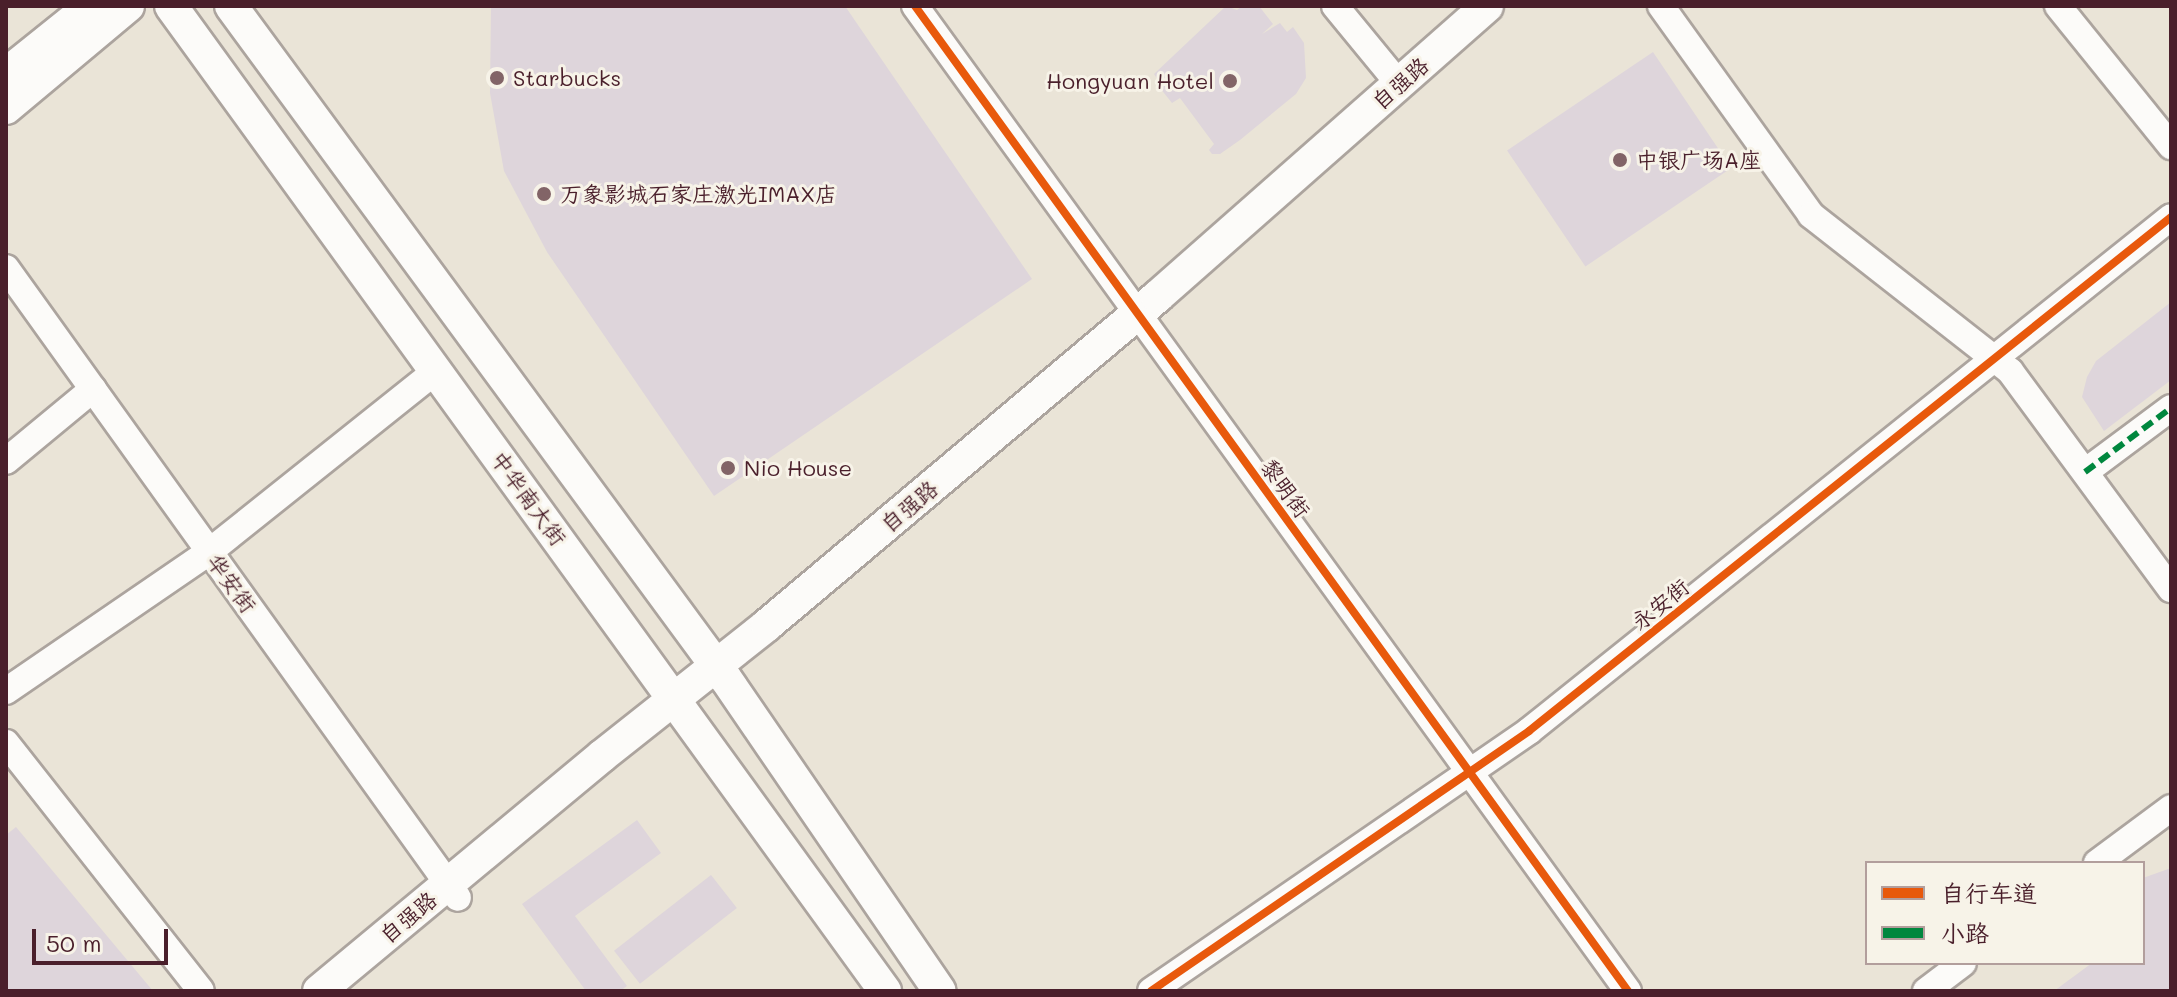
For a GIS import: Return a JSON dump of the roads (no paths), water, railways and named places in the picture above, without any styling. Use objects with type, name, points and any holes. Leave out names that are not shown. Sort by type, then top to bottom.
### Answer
[{"type":"main road","points":[[6,74],[91,6]]},
{"type":"main road","points":[[6,108],[128,6]]},
{"type":"main road","name":"中华南大街","points":[[171,6],[885,991]]},
{"type":"main road","points":[[231,6],[721,672],[940,991]]},
{"type":"main road","name":"自强路","points":[[1143,320],[1487,6]]},
{"type":"main road","name":"自强路","points":[[319,991],[453,891],[721,672],[1513,6]]},
{"type":"main road","name":"自强路","points":[[347,991],[453,891]]},
{"type":"street","points":[[1335,6],[1399,84]]},
{"type":"street","points":[[1661,6],[1811,215],[2010,371],[2171,589]]},
{"type":"street","points":[[2058,6],[2171,146]]},
{"type":"street","name":"黎明街","points":[[920,8],[1628,991]]},
{"type":"street","name":"永安街","points":[[1151,991],[1541,722],[2171,217]]},
{"type":"street","name":"华安街","points":[[6,268],[453,891]]},
{"type":"street","points":[[6,691],[209,552],[436,371]]},
{"type":"street","points":[[6,461],[93,389]]},
{"type":"street","points":[[2085,472],[2171,408]]},
{"type":"street","points":[[6,743],[201,991]]},
{"type":"street","points":[[2100,861],[2171,808]]},
{"type":"street","points":[[1926,991],[1960,965]]},
{"type":"place","name":"Starbucks","points":[[497,78]]},
{"type":"place","name":"Hongyuan Hotel","points":[[1230,81]]},
{"type":"place","name":"中银广场A座","points":[[1620,160]]},
{"type":"place","name":"万象影城石家庄激光IMAX店","points":[[544,194]]},
{"type":"place","name":"Nio House","points":[[728,468]]}]
